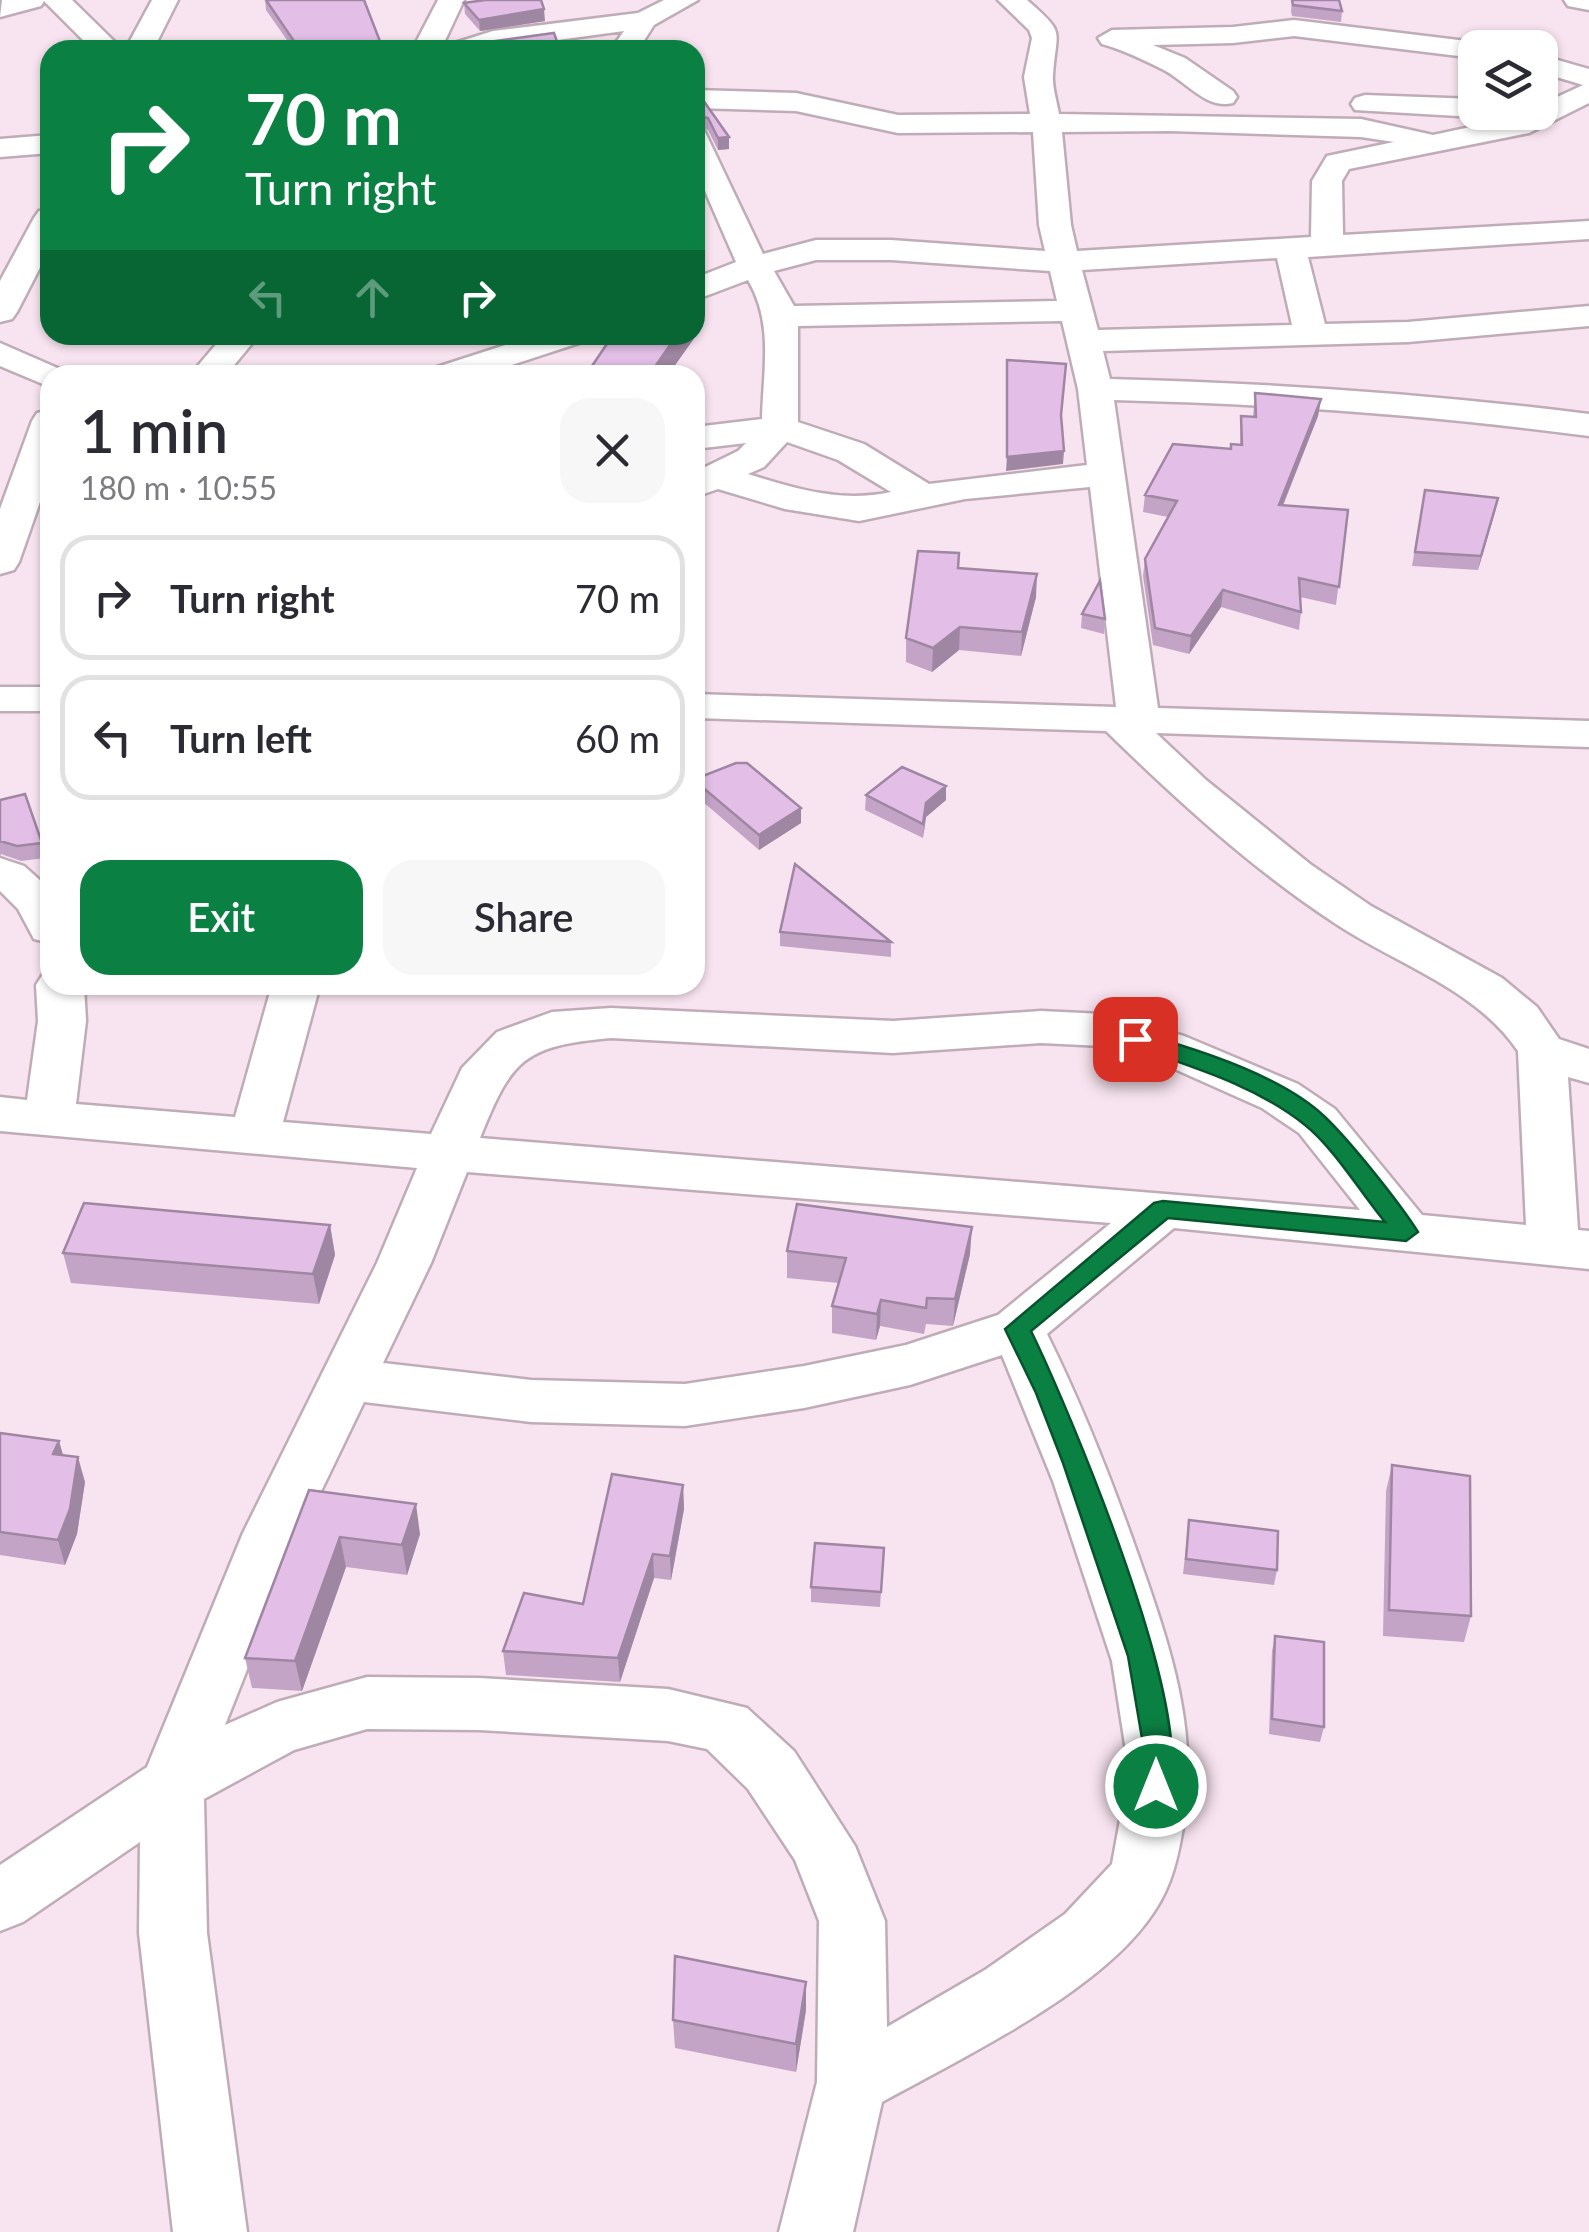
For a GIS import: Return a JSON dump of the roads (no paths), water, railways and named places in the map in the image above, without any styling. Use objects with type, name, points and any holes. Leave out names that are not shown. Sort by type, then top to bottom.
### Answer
[{"type":"street","points":[[0,9],[32,0]]},
{"type":"street","points":[[57,0],[98,40]]},
{"type":"street","points":[[144,40],[165,0]]},
{"type":"street","points":[[431,40],[451,0]]},
{"type":"street","points":[[493,40],[644,20],[685,0]]},
{"type":"street","points":[[1011,0],[1079,32],[1175,64],[1224,96]]},
{"type":"street","points":[[1268,0],[1279,28]]},
{"type":"street","points":[[1577,0],[1589,2]]},
{"type":"street","points":[[632,40],[644,20]]},
{"type":"street","points":[[61,995],[62,1021],[24,1117],[1163,1209],[1571,1248],[1542,1050],[1520,1018],[1485,990],[1355,916],[1294,874],[1168,769],[1128,721],[1095,389],[1061,262],[1038,77],[1046,38],[1079,32],[1233,36],[1279,28],[1458,48]]},
{"type":"street","points":[[1564,70],[1589,49]]},
{"type":"street","points":[[1558,106],[1589,92]]},
{"type":"street","points":[[1170,122],[1171,98],[1224,96],[1458,107]]},
{"type":"street","points":[[705,99],[796,102],[898,124],[1170,122],[1360,128],[1411,136],[1432,145]]},
{"type":"street","points":[[1327,245],[1327,181],[1338,162],[1509,130]]},
{"type":"street","points":[[0,148],[40,145]]},
{"type":"street","points":[[705,155],[730,218],[774,296],[780,316],[780,428],[751,459],[706,482]]},
{"type":"street","points":[[705,217],[730,218]]},
{"type":"street","points":[[705,286],[795,254],[842,249],[1061,262],[1589,230]]},
{"type":"street","points":[[0,312],[40,237]]},
{"type":"street","points":[[1290,247],[1311,336]]},
{"type":"street","points":[[780,316],[1311,336],[1589,316]]},
{"type":"street","points":[[216,365],[233,345]]},
{"type":"street","points":[[477,365],[539,345]]},
{"type":"street","points":[[0,353],[40,372]]},
{"type":"street","points":[[1095,389],[1265,393],[1442,406],[1589,425]]},
{"type":"street","points":[[705,437],[780,428],[851,452],[924,497]]},
{"type":"street","points":[[0,562],[9,512],[40,443]]},
{"type":"street","points":[[706,482],[858,510],[965,488],[1063,478],[1107,485]]},
{"type":"street","points":[[0,700],[40,699]]},
{"type":"street","points":[[705,706],[1589,734]]},
{"type":"street","points":[[0,871],[21,882],[40,909]]},
{"type":"street","points":[[255,1134],[293,995]]},
{"type":"street","points":[[210,2232],[173,1933],[172,1785],[210,1681],[272,1534],[348,1380],[451,1154],[479,1079],[514,1043],[552,1028],[611,1023],[893,1036],[1041,1027],[1103,1030],[1167,1047],[1239,1076],[1292,1104],[1316,1122],[1351,1160],[1406,1232]]},
{"type":"street","points":[[1542,1050],[1589,1068]]},
{"type":"street","points":[[348,1380],[531,1401],[685,1404],[804,1388],[910,1365],[1017,1329],[1163,1209]]},
{"type":"street","points":[[852,2082],[971,2017],[1061,1955],[1106,1922],[1141,1877],[1153,1821],[1158,1750],[1142,1656],[1076,1463],[1049,1393],[1017,1329]]},
{"type":"street","points":[[0,1901],[172,1785],[277,1728],[367,1703],[478,1704],[668,1715],[725,1727],[772,1770],[822,1846],[852,1921],[852,2082],[816,2232]]}]
